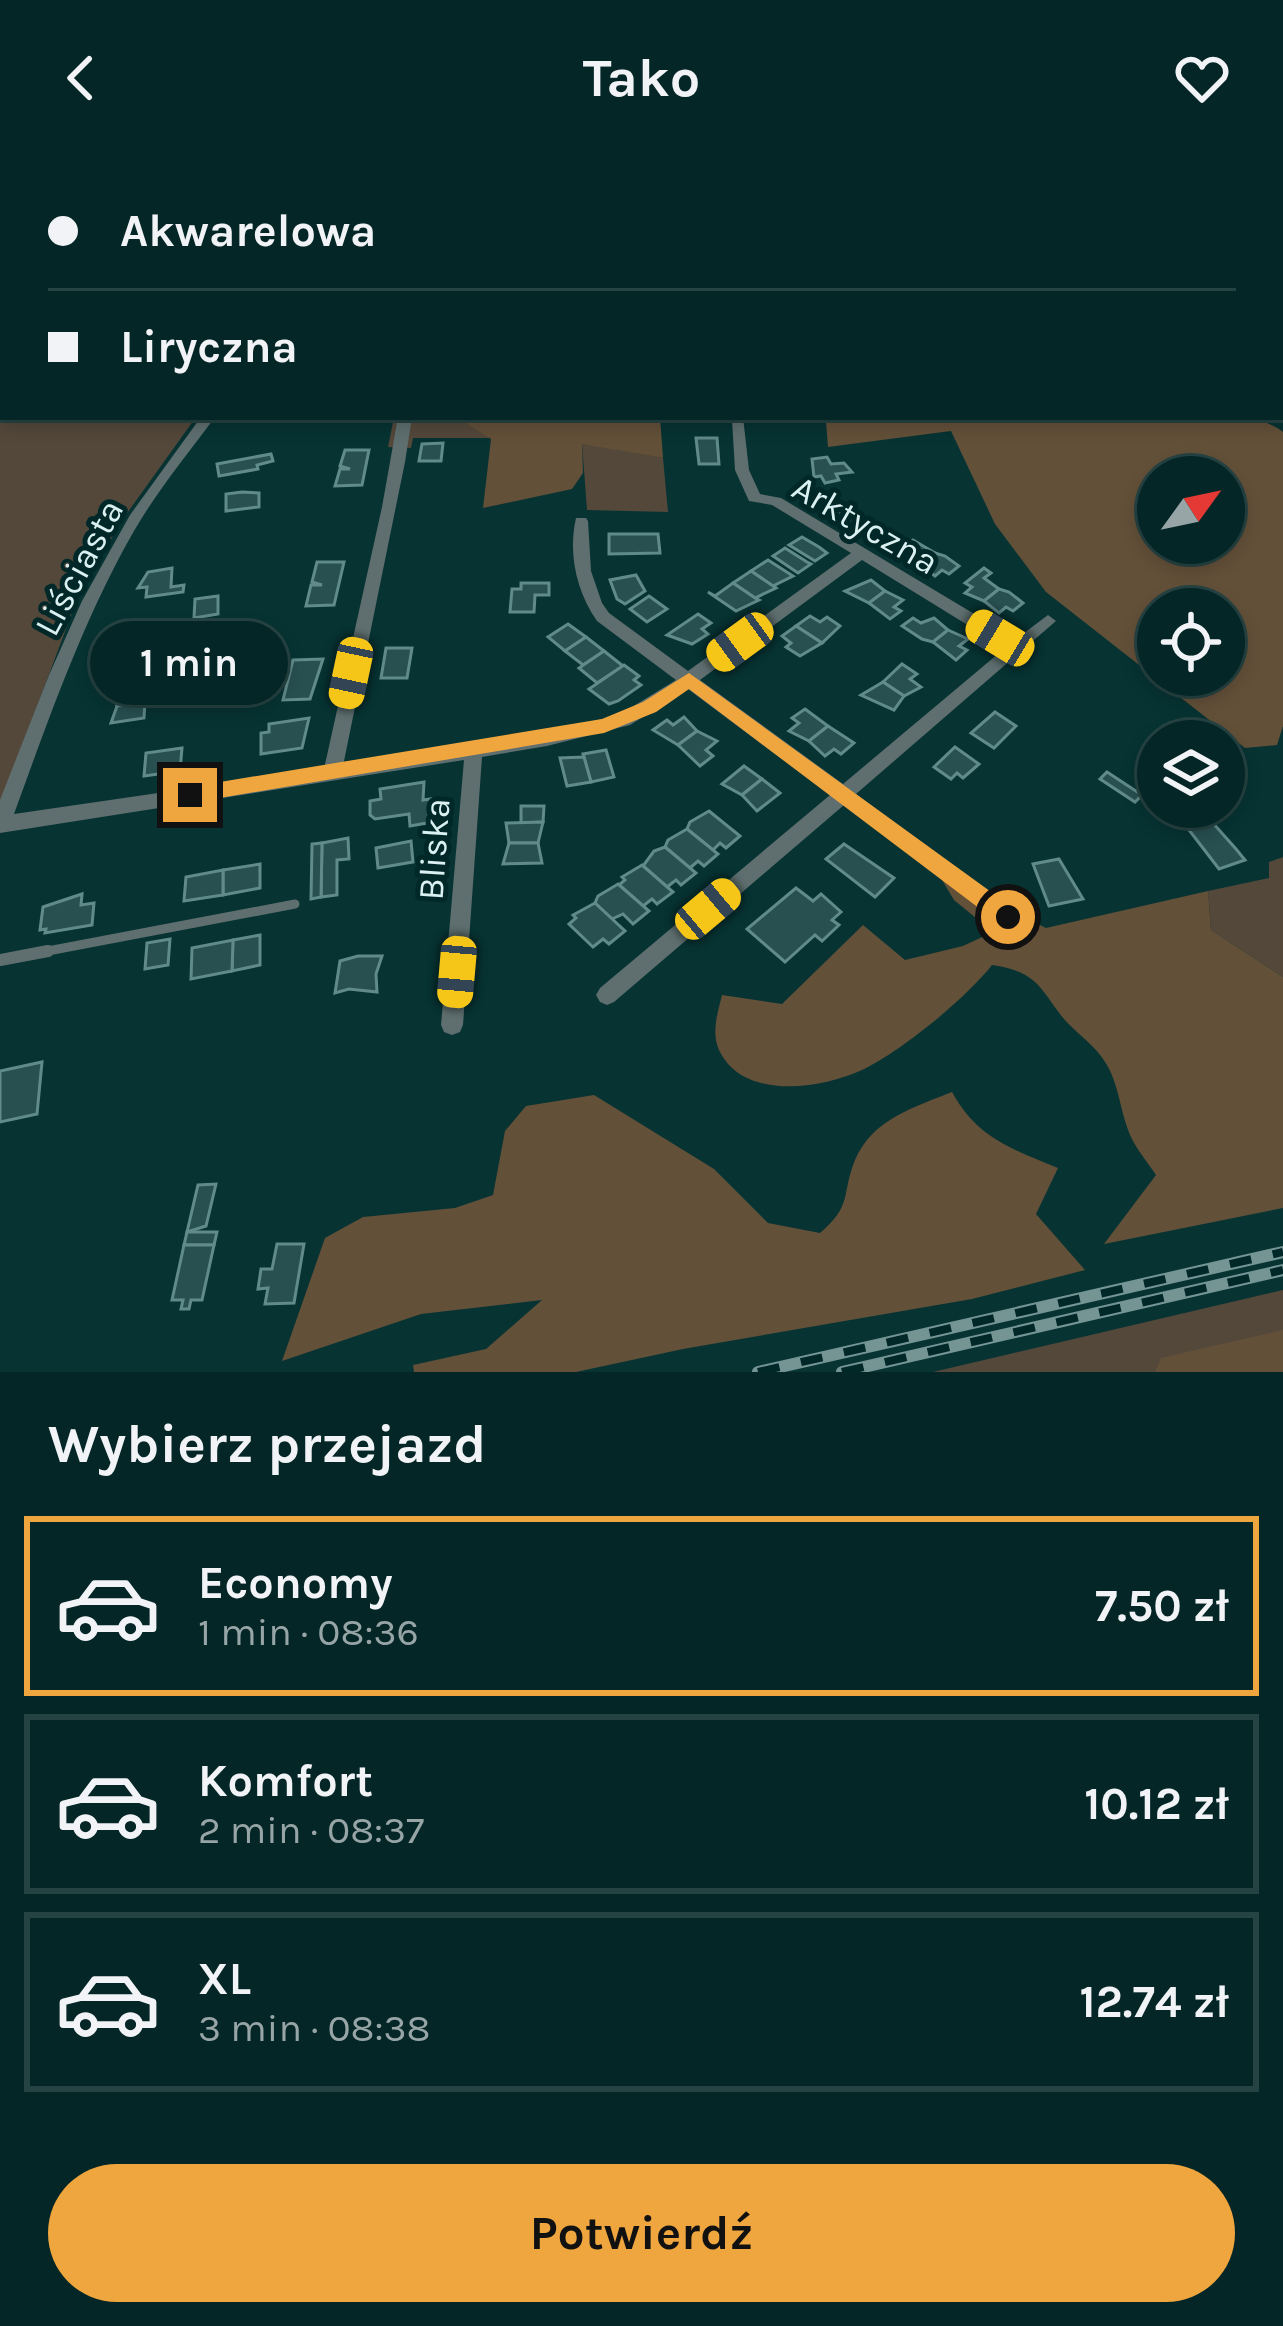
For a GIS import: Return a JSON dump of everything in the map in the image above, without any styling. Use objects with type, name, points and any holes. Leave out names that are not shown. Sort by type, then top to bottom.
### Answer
[{"type":"street","name":"Liściasta","points":[[0,824],[61,664],[107,566],[155,487],[206,420]]},
{"type":"street","points":[[332,775],[374,564],[392,502],[405,420]]},
{"type":"street","name":"Arktyczna","points":[[739,420],[742,470],[754,498],[776,501],[1016,647]]},
{"type":"street","points":[[581,521],[587,597],[617,630],[1008,917]]},
{"type":"street","points":[[0,824],[332,775],[624,720],[689,679],[860,554]]},
{"type":"street","points":[[608,994],[1048,621]]},
{"type":"street","name":"Bliska","points":[[452,1025],[474,751]]},
{"type":"lane","points":[[0,960],[295,904]]},
{"type":"shaded area","points":[[0,420],[194,420],[82,586],[0,806]]},
{"type":"shaded area","points":[[393,420],[468,420],[491,438],[413,438],[411,448],[388,447]]},
{"type":"shaded area","points":[[660,420],[663,458],[582,444],[583,473],[572,489],[483,508],[491,439],[464,422]]},
{"type":"shaded area","points":[[817,420],[1258,420],[1283,432],[1283,726],[1277,745],[1245,748],[1245,720],[1209,720],[1179,696],[1245,696],[1245,588],[1137,588],[1137,663],[1046,592],[995,524],[951,431],[828,447],[826,422]]},
{"type":"shaded area","points":[[582,443],[663,458],[668,512],[587,510]]},
{"type":"shaded area","points":[[1283,857],[1283,977],[1211,930],[1208,891],[1269,878],[1269,862]]},
{"type":"shaded area","points":[[939,875],[1046,928],[1208,891],[1211,930],[1283,977],[1283,1208],[1104,1244],[1156,1175],[1129,1133],[1114,1080],[1102,1057],[1038,985],[1005,967],[992,965],[914,1037],[845,1077],[784,1086],[764,1084],[730,1066],[716,1036],[722,995],[782,1004],[863,925],[905,960],[963,946],[993,932],[954,900]]},
{"type":"shaded area","points":[[952,1092],[984,1131],[1058,1168],[1036,1214],[1085,1270],[972,1299],[576,1372],[414,1372],[413,1365],[486,1349],[542,1300],[421,1314],[282,1361],[325,1238],[363,1217],[455,1208],[493,1195],[505,1131],[526,1106],[594,1095],[714,1169],[768,1223],[820,1233],[842,1207],[855,1160],[872,1134],[896,1116]]},
{"type":"shaded area","points":[[1283,1290],[1283,1372],[933,1372]]},
{"type":"shaded area","points":[[1283,1330],[1283,1372],[1155,1372],[1161,1358]]},
{"type":"building","points":[[696,438],[717,438],[719,464],[699,464]]},
{"type":"building","points":[[443,443],[441,461],[419,461],[422,444]]},
{"type":"building","points":[[345,450],[369,450],[362,485],[335,486],[340,469],[350,469],[340,466]]},
{"type":"building","points":[[271,454],[273,461],[257,465],[258,469],[219,476],[217,464]]},
{"type":"building","points":[[827,457],[831,464],[844,463],[852,472],[836,474],[839,480],[825,483],[821,476],[814,477],[812,459]]},
{"type":"building","points":[[259,493],[259,507],[226,511],[226,494]]},
{"type":"building","points":[[836,502],[884,531],[875,537],[828,513]]},
{"type":"building","points":[[609,534],[658,534],[660,553],[609,554]]},
{"type":"building","points":[[802,537],[827,553],[815,561],[789,545]]},
{"type":"building","points":[[913,540],[935,553],[921,565],[902,557],[910,551],[904,547]]},
{"type":"building","points":[[785,548],[811,564],[798,573],[773,556]]},
{"type":"building","points":[[935,553],[959,566],[935,576],[921,565]]},
{"type":"building","points":[[768,560],[793,576],[773,586],[751,571]]},
{"type":"building","points":[[317,562],[344,562],[334,605],[306,606],[311,585],[322,585],[312,582]]},
{"type":"building","points":[[172,568],[171,587],[184,585],[183,592],[146,597],[147,587],[138,588],[148,572]]},
{"type":"building","points":[[984,568],[991,573],[984,578],[999,589],[984,601],[965,593],[972,587],[965,583]]},
{"type":"building","points":[[751,571],[776,588],[755,598],[733,583]]},
{"type":"building","points":[[636,575],[645,591],[625,604],[617,599],[610,580]]},
{"type":"building","points":[[871,580],[885,591],[869,603],[845,591]]},
{"type":"building","points":[[521,583],[549,583],[549,595],[535,595],[534,612],[510,612],[512,589],[521,589]]},
{"type":"building","points":[[733,583],[759,600],[736,611],[708,592],[715,596]]},
{"type":"building","points":[[999,589],[1023,603],[999,613],[984,601]]},
{"type":"building","points":[[885,591],[903,600],[894,607],[901,611],[890,619],[869,603]]},
{"type":"building","points":[[218,596],[218,614],[194,618],[195,599]]},
{"type":"building","points":[[649,596],[667,609],[647,622],[630,609]]},
{"type":"building","points":[[698,614],[711,623],[702,629],[708,634],[692,644],[667,635]]},
{"type":"building","points":[[810,616],[820,622],[827,617],[840,626],[822,643],[796,626]]},
{"type":"building","points":[[913,618],[921,623],[934,618],[948,630],[933,642],[922,639],[902,626]]},
{"type":"building","points":[[568,624],[586,637],[565,651],[548,637]]},
{"type":"building","points":[[796,626],[822,643],[800,656],[786,647],[791,643],[782,636]]},
{"type":"building","points":[[948,630],[968,639],[959,646],[967,650],[956,660],[933,642]]},
{"type":"building","points":[[586,637],[604,651],[583,665],[565,651]]},
{"type":"building","points":[[386,648],[412,648],[407,678],[381,678]]},
{"type":"building","points":[[604,651],[623,666],[597,683],[579,668]]},
{"type":"building","points":[[323,659],[310,699],[283,700],[293,660]]},
{"type":"building","points":[[902,664],[917,674],[910,679],[921,687],[904,696],[883,682]]},
{"type":"building","points":[[624,665],[639,676],[634,680],[641,685],[618,701],[609,704],[589,689]]},
{"type":"building","points":[[883,682],[904,696],[894,710],[861,695]]},
{"type":"building","points":[[146,686],[145,701],[117,706],[114,691]]},
{"type":"building","points":[[145,701],[144,718],[111,723],[117,706]]},
{"type":"building","points":[[805,709],[828,726],[809,741],[789,731],[799,723],[792,718]]},
{"type":"building","points":[[995,712],[1016,726],[994,748],[971,733]]},
{"type":"building","points":[[684,717],[697,731],[678,745],[653,730],[667,720],[673,725]]},
{"type":"building","points":[[309,718],[302,748],[261,754],[261,733],[269,732],[269,724]]},
{"type":"building","points":[[828,726],[854,743],[841,754],[834,749],[825,756],[809,741]]},
{"type":"building","points":[[697,731],[717,741],[706,750],[713,756],[700,766],[678,745]]},
{"type":"building","points":[[955,747],[979,764],[963,778],[957,773],[951,779],[934,767]]},
{"type":"building","points":[[182,748],[180,771],[144,776],[146,753]]},
{"type":"building","points":[[606,750],[614,777],[591,782],[583,754]]},
{"type":"building","points":[[584,757],[591,782],[567,786],[560,758]]},
{"type":"building","points":[[744,766],[762,779],[742,795],[722,784]]},
{"type":"building","points":[[1107,772],[1137,792],[1137,800],[1135,802],[1100,779]]},
{"type":"building","points":[[762,779],[780,793],[757,811],[742,795]]},
{"type":"building","points":[[424,782],[423,800],[431,799],[433,822],[410,826],[409,814],[375,819],[370,815],[370,801],[381,799],[380,789]]},
{"type":"building","points":[[521,806],[544,806],[543,822],[521,823]]},
{"type":"building","points":[[709,811],[740,836],[726,848],[720,843],[713,850],[687,829]]},
{"type":"building","points":[[543,822],[538,843],[509,843],[506,823]]},
{"type":"building","points":[[1217,828],[1245,860],[1219,869],[1189,830]]},
{"type":"building","points":[[687,829],[718,854],[704,866],[698,861],[690,868],[665,847]]},
{"type":"building","points":[[348,838],[349,859],[337,860],[337,895],[321,897],[322,843]]},
{"type":"building","points":[[411,841],[413,862],[378,868],[376,848]]},
{"type":"building","points":[[322,843],[321,897],[311,899],[312,844]]},
{"type":"building","points":[[509,843],[538,843],[542,863],[503,864]]},
{"type":"building","points":[[844,844],[894,878],[875,897],[826,859]]},
{"type":"building","points":[[665,847],[696,873],[681,885],[676,880],[667,887],[643,866],[654,851]]},
{"type":"building","points":[[1059,859],[1083,899],[1049,906],[1033,864]]},
{"type":"building","points":[[260,864],[260,888],[223,895],[223,870]]},
{"type":"building","points":[[642,865],[673,892],[657,904],[652,899],[643,906],[619,885],[625,880],[622,877]]},
{"type":"building","points":[[223,870],[223,895],[184,901],[186,877]]},
{"type":"building","points":[[618,884],[649,911],[633,924],[623,914],[612,919],[595,903]]},
{"type":"building","points":[[796,888],[813,901],[821,894],[841,912],[832,920],[839,925],[822,941],[815,935],[785,962],[747,929]]},
{"type":"building","points":[[82,894],[81,905],[94,903],[92,925],[40,930],[43,907]]},
{"type":"building","points":[[595,903],[625,931],[609,944],[603,939],[593,947],[569,924],[576,918],[573,915]]},
{"type":"building","points":[[260,935],[260,965],[232,971],[233,940]]},
{"type":"building","points":[[170,939],[168,965],[145,969],[147,943]]},
{"type":"building","points":[[233,940],[232,971],[191,979],[192,948]]},
{"type":"building","points":[[382,956],[377,992],[349,989],[335,993],[340,961]]},
{"type":"building","points":[[42,1062],[37,1114],[0,1122],[0,1071]]},
{"type":"building","points":[[216,1184],[206,1226],[187,1232],[198,1185]]},
{"type":"building","points":[[187,1232],[217,1232],[214,1245],[184,1245]]},
{"type":"building","points":[[277,1244],[304,1244],[294,1303],[265,1304],[268,1288],[258,1289],[261,1269],[272,1269]]},
{"type":"building","points":[[184,1245],[214,1245],[202,1300],[191,1300],[189,1309],[181,1309],[183,1300],[172,1300]]},
{"type":"railway","points":[[758,1372],[1283,1252]]},
{"type":"railway","points":[[842,1372],[1283,1270]]},
{"type":"route","points":[[190,795],[332,775],[604,726],[650,707],[689,679],[1008,917]]}]
